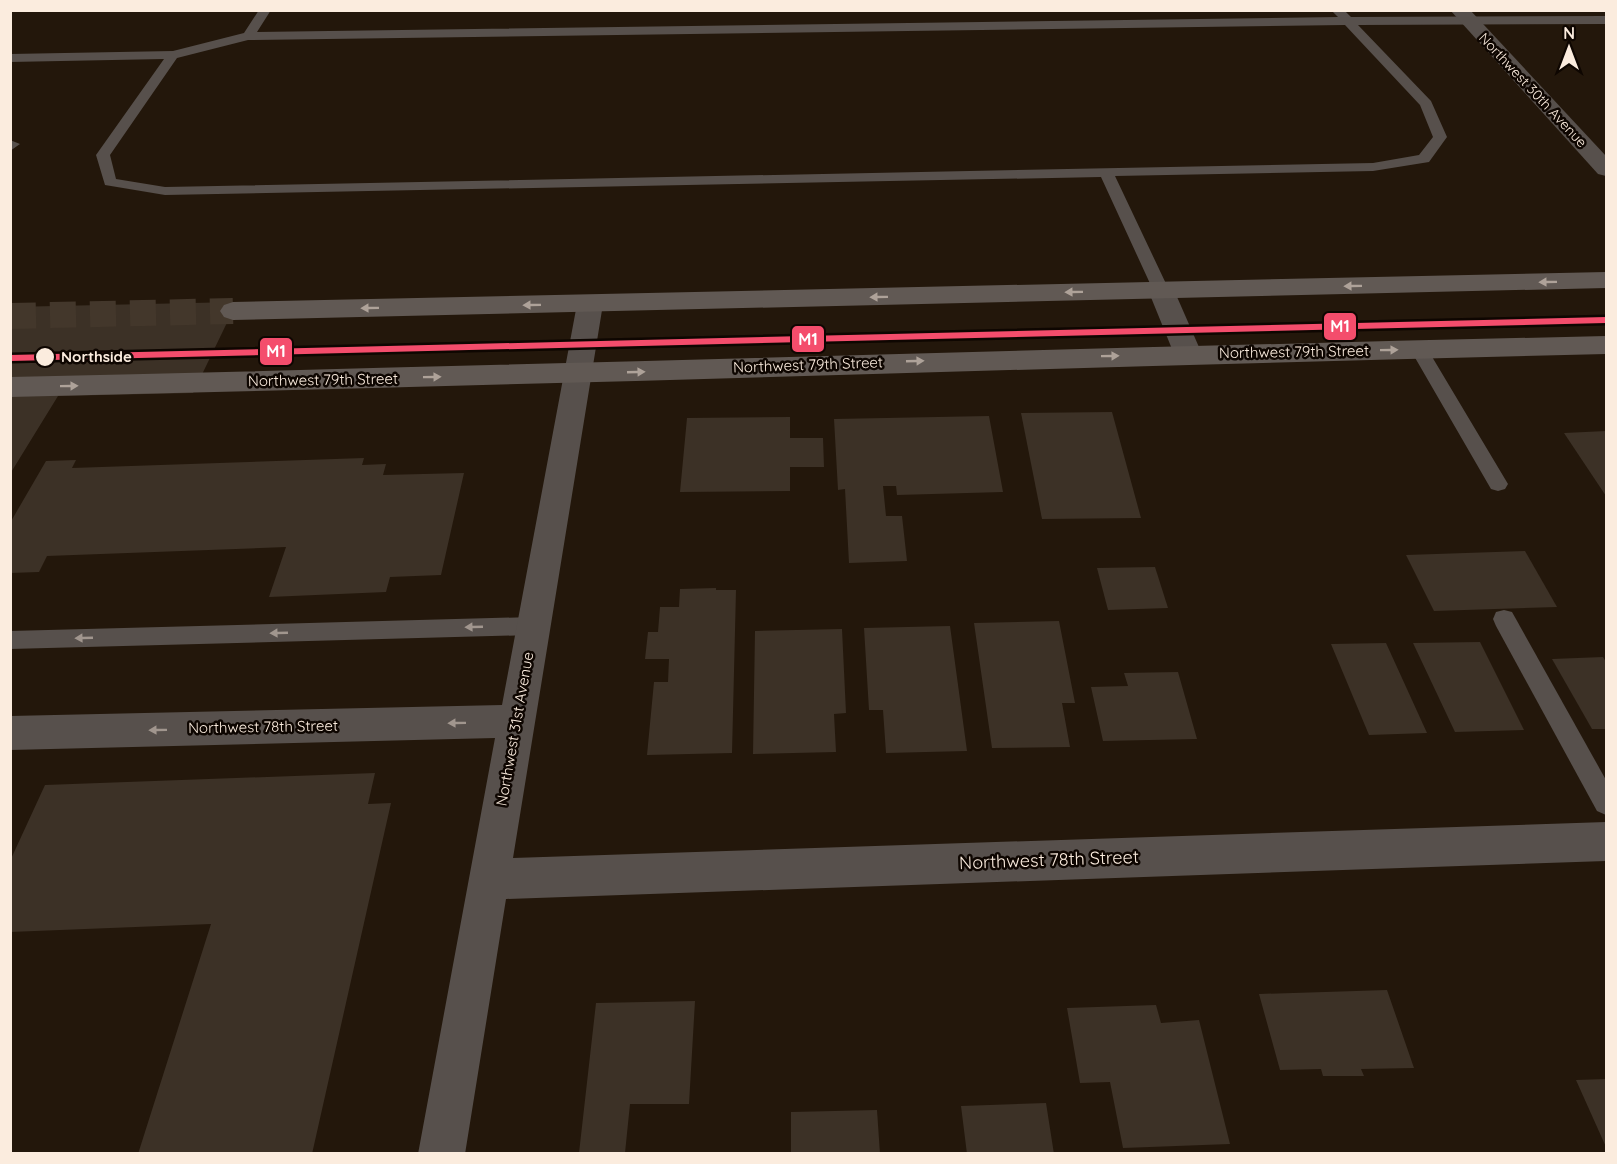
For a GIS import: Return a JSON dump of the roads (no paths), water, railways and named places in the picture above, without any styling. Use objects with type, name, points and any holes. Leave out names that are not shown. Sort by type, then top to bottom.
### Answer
[{"type":"main road","points":[[233,311],[1606,280]]},
{"type":"main road","name":"Northwest 79th Street","points":[[10,387],[578,374],[916,361],[1606,345]]},
{"type":"street","name":"Northwest 30th Avenue","points":[[1464,16],[1606,170]]},
{"type":"street","points":[[1161,290],[1188,354]]},
{"type":"street","name":"Northwest 31st Avenue","points":[[441,1154],[590,304]]},
{"type":"street","name":"Northwest 78th Street","points":[[10,734],[516,721]]},
{"type":"street","name":"Northwest 78th Street","points":[[491,879],[1606,842]]},
{"type":"lane","points":[[248,36],[266,10]]},
{"type":"lane","points":[[173,55],[103,155],[110,182],[165,191],[1372,167],[1424,159],[1440,137],[1426,104],[1343,16]]},
{"type":"lane","points":[[10,58],[173,55],[248,36],[1343,16],[1464,16],[1606,20]]},
{"type":"lane","points":[[1106,172],[1161,290]]},
{"type":"lane","points":[[1419,349],[1498,484]]},
{"type":"lane","points":[[1504,619],[1606,803]]},
{"type":"lane","points":[[10,640],[533,626]]},
{"type":"tunnel","points":[[10,316],[233,311]]},
{"type":"place","name":"Northside","points":[[45,357]]}]
